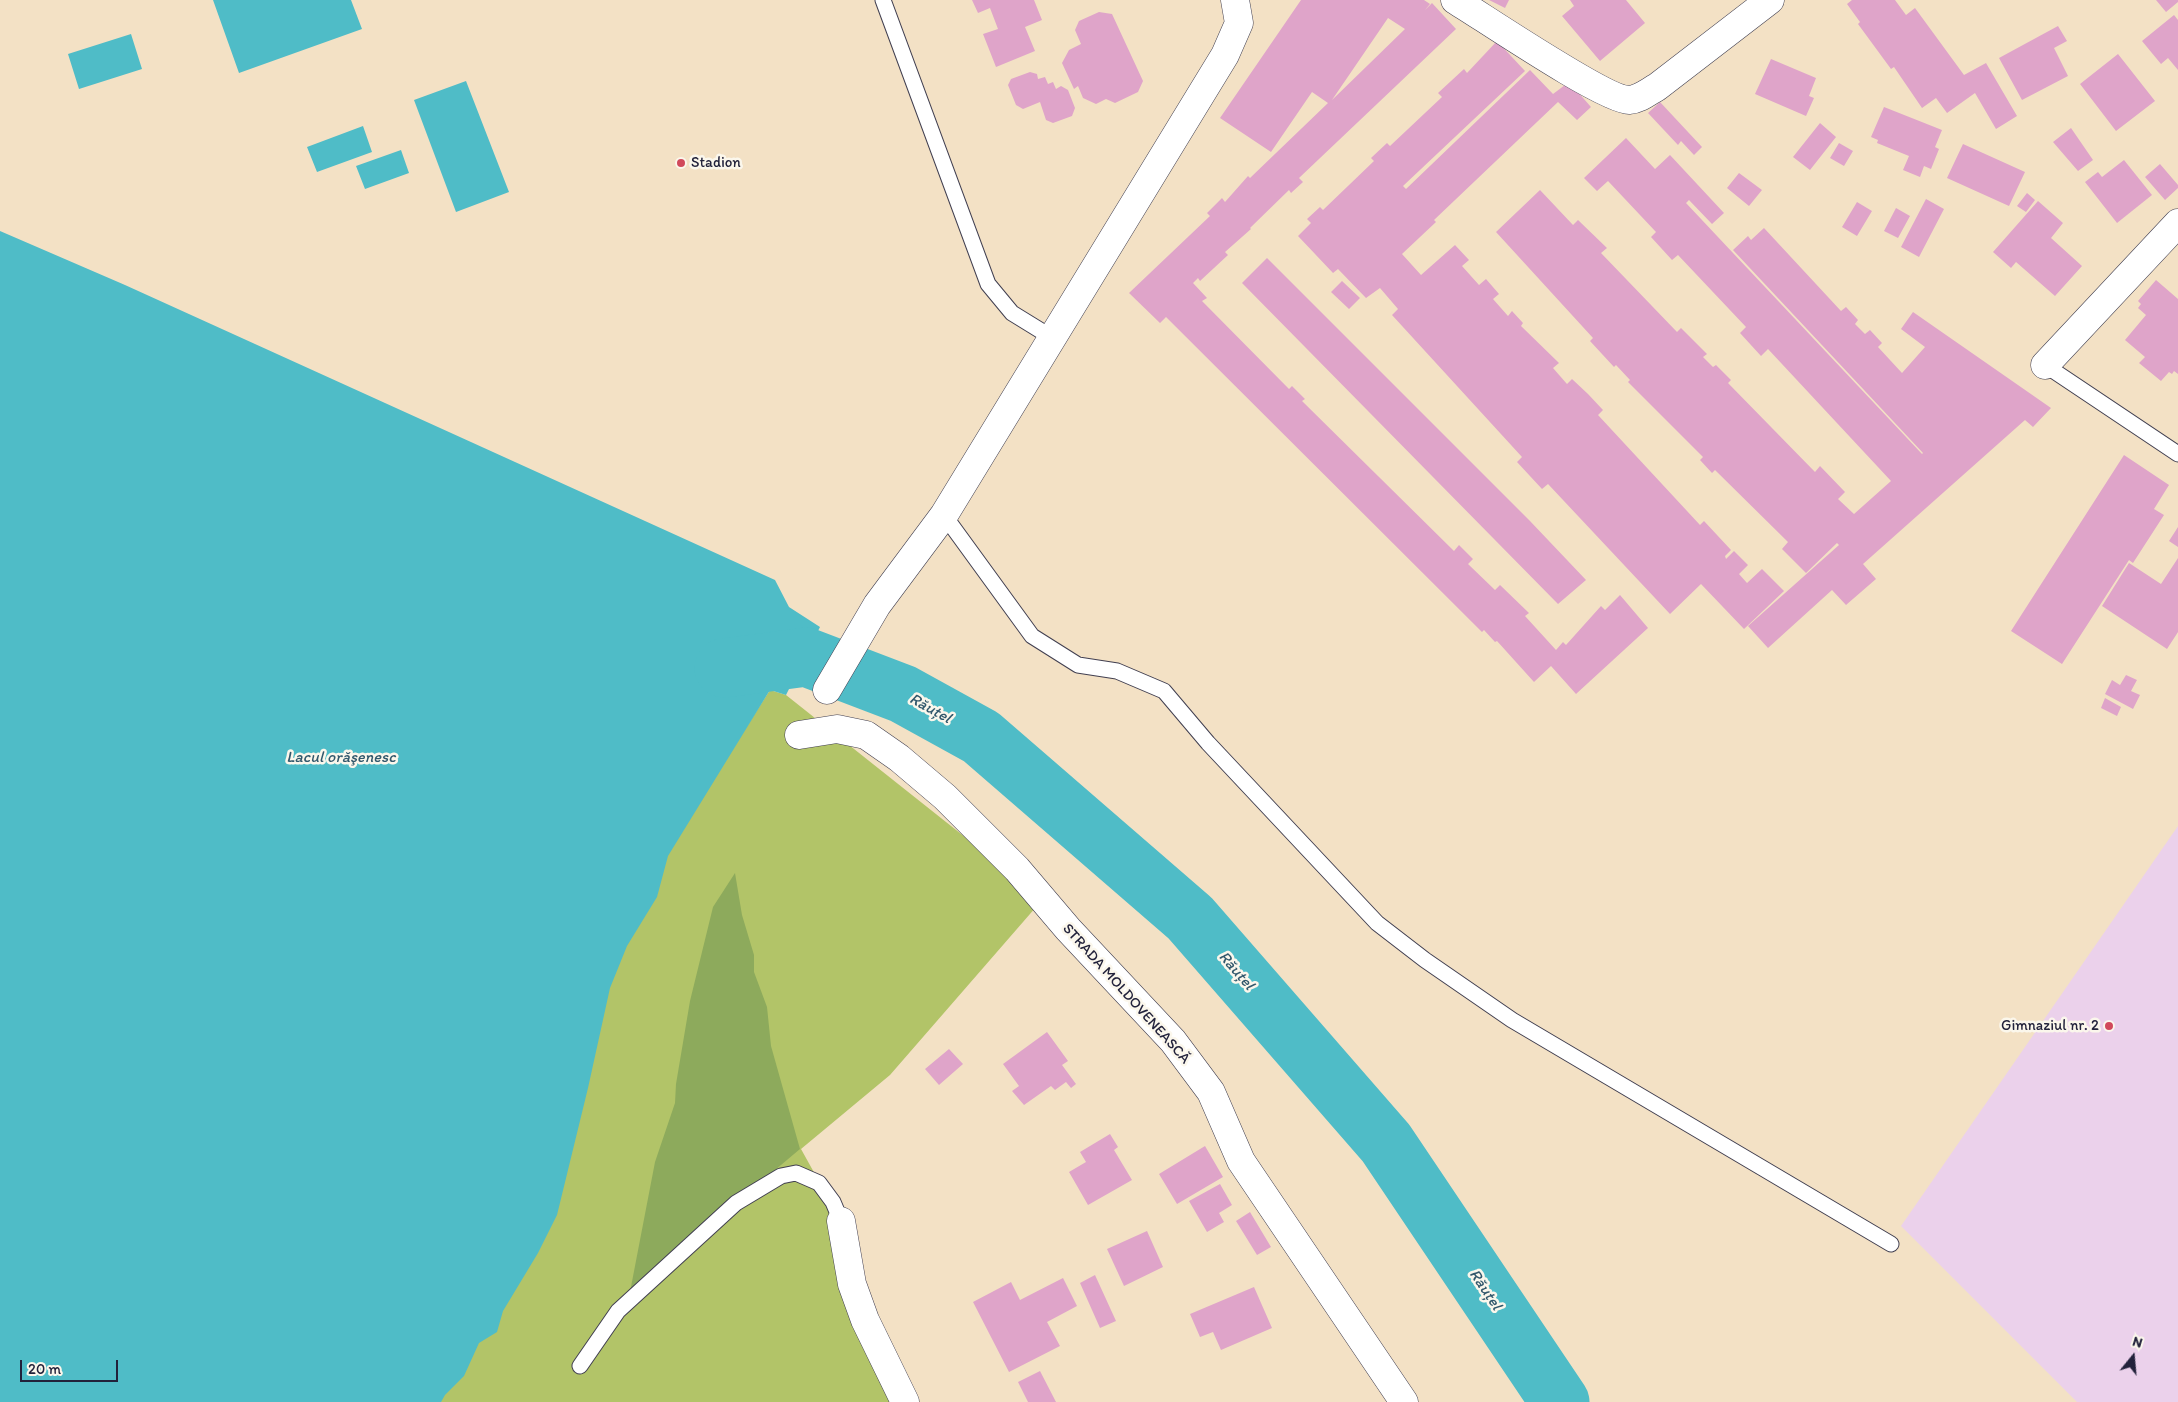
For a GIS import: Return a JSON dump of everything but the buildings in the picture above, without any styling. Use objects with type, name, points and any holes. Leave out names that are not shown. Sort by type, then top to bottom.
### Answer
[{"type":"street","points":[[1455,0],[1588,82],[1611,94],[1628,100],[1642,97],[1770,0]]},
{"type":"street","points":[[826,690],[877,605],[944,516],[1051,336],[1225,55],[1237,31],[1237,6]]},
{"type":"street","points":[[2045,364],[2178,222]]},
{"type":"street","name":"STRADA MOLDOVENEASCĂ","points":[[799,735],[837,728],[866,735],[899,758],[945,797],[1018,869],[1068,929],[1173,1041],[1211,1092],[1241,1161],[1404,1402]]},
{"type":"street","points":[[841,1221],[852,1284],[865,1320],[905,1402]]},
{"type":"lane","points":[[883,0],[988,284],[1012,313],[1051,336]]},
{"type":"lane","points":[[2045,364],[2178,454]]},
{"type":"lane","points":[[944,516],[1032,636],[1078,664],[1117,671],[1164,691],[1208,743],[1377,923],[1425,960],[1512,1020],[1892,1244]]},
{"type":"lane","points":[[580,1366],[618,1311],[736,1203],[781,1176],[796,1173],[819,1183],[833,1202],[841,1221]]},
{"type":"shaded area","name":"Gimnaziul nr. 2","points":[[2178,826],[2178,1402],[2077,1402],[1901,1226]]},
{"type":"green space","points":[[770,690],[786,695],[1043,899],[890,1075],[801,1149],[841,1221],[911,1402],[414,1402],[605,948]]},
{"type":"green space","points":[[735,873],[742,915],[754,955],[754,972],[767,1007],[771,1046],[800,1149],[630,1292],[655,1162],[675,1103],[676,1084],[690,1001],[713,907]]},
{"type":"water","points":[[213,0],[351,0],[362,29],[239,73]]},
{"type":"water","points":[[131,34],[142,69],[79,89],[68,54]]},
{"type":"water","points":[[466,81],[509,192],[456,212],[414,100]]},
{"type":"water","points":[[363,126],[372,152],[317,172],[307,147]]},
{"type":"water","points":[[401,150],[409,173],[365,189],[356,166]]},
{"type":"water","name":"Lacul orăşenesc","points":[[0,231],[125,285],[775,580],[789,607],[820,627],[786,695],[770,690],[668,856],[657,897],[627,946],[610,988],[557,1215],[538,1253],[503,1311],[497,1332],[479,1343],[464,1376],[445,1395],[441,1402],[0,1402]]},
{"type":"waterway","name":"Răuțel","points":[[724,668],[806,657],[903,694],[981,737],[1190,918],[1386,1143],[1560,1402]]},
{"type":"place","name":"Stadion","points":[[681,163]]},
{"type":"place","name":"Gimnaziul nr. 2","points":[[2109,1026]]}]
